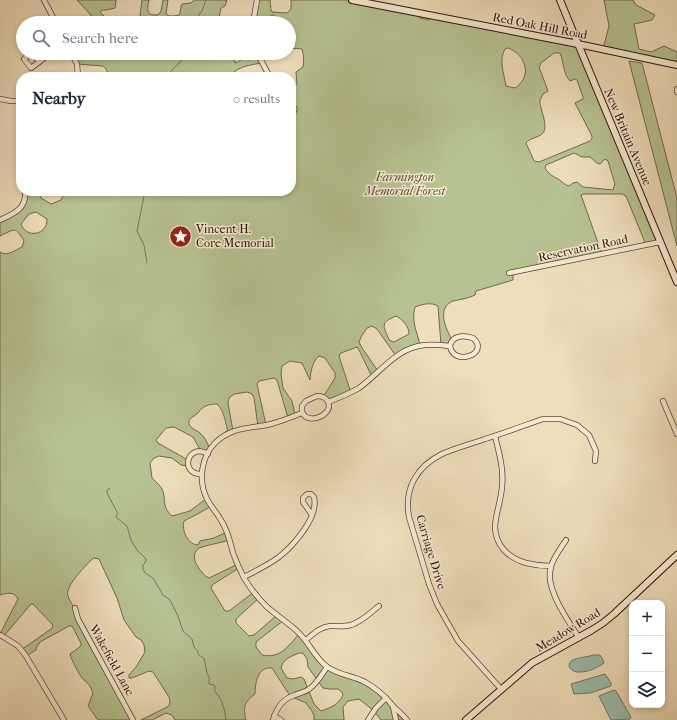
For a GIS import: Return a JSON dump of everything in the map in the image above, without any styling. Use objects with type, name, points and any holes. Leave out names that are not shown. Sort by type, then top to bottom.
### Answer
[{"type":"street","points":[[44,0],[52,16]]},
{"type":"street","points":[[254,16],[257,0]]},
{"type":"street","name":"Red Oak Hill Road","points":[[352,0],[677,64]]},
{"type":"street","name":"New Britain Avenue","points":[[560,0],[677,282]]},
{"type":"street","points":[[25,60],[31,68],[42,60]]},
{"type":"street","points":[[75,60],[77,64],[78,72]]},
{"type":"street","points":[[261,60],[267,72]]},
{"type":"street","points":[[0,99],[16,101]]},
{"type":"street","points":[[0,220],[21,208],[25,201],[25,196]]},
{"type":"street","name":"Reservation Road","points":[[509,273],[660,242]]},
{"type":"street","points":[[470,337],[473,338],[477,344],[477,350],[470,356],[456,356],[450,349],[450,346],[450,343],[455,338],[470,337]]},
{"type":"street","points":[[328,402],[351,393],[393,358],[408,349],[425,345],[450,346]]},
{"type":"street","points":[[320,396],[328,402],[327,411],[319,417],[312,419],[302,413],[301,409],[303,403],[309,399],[320,396]]},
{"type":"street","points":[[663,401],[677,434]]},
{"type":"street","points":[[302,413],[273,423],[234,431],[219,439],[208,454],[203,466],[202,482],[205,494],[221,518],[235,558],[244,578],[266,606],[292,626],[306,640],[327,667],[370,684],[407,720]]},
{"type":"street","name":"Carriage Drive","points":[[501,689],[458,641],[437,604],[422,564],[408,517],[407,498],[413,481],[425,465],[442,454],[543,419],[560,419],[578,425],[589,435],[596,451],[595,461]]},
{"type":"street","points":[[495,436],[503,476],[495,526],[497,540],[500,546],[510,556],[527,564],[551,566]]},
{"type":"street","points":[[202,474],[196,474],[190,470],[188,462],[189,458],[194,452],[198,451],[208,454]]},
{"type":"street","points":[[244,578],[271,562],[288,548],[303,532],[312,515]]},
{"type":"street","points":[[566,540],[551,566],[550,580],[555,597],[579,638]]},
{"type":"street","name":"Meadow Road","points":[[466,720],[532,663],[579,638],[603,623],[677,555]]},
{"type":"street","points":[[306,640],[325,627],[343,626],[356,623],[379,606]]},
{"type":"street","name":"Wakefield Lane","points":[[75,608],[78,619],[133,720]]},
{"type":"street","points":[[0,635],[18,646],[26,656],[64,720]]},
{"type":"street","points":[[281,720],[274,718],[278,707],[290,696],[309,689],[316,683],[327,667]]},
{"type":"street","points":[[368,720],[376,708],[386,698]]},
{"type":"street","points":[[393,706],[396,720]]},
{"type":"green space","points":[[77,0],[116,0],[115,8],[102,10],[100,12],[104,16],[91,15]]},
{"type":"green space","points":[[142,0],[149,0],[149,14],[157,15],[162,9],[163,0],[168,0],[166,14],[169,16],[140,16]]},
{"type":"green space","points":[[194,0],[227,0],[225,6],[221,8],[219,16],[172,16],[179,15],[182,4],[191,3]]},
{"type":"green space","name":"Farmington Memorial Forest","points":[[257,0],[270,0],[272,12],[287,13],[291,9],[291,0],[352,0],[420,14],[420,18],[429,20],[430,15],[578,44],[660,242],[646,245],[626,196],[622,194],[583,194],[581,195],[602,254],[513,272],[513,280],[476,291],[475,295],[453,301],[448,304],[445,308],[444,319],[445,325],[452,340],[450,346],[441,345],[438,306],[424,304],[415,307],[414,312],[415,326],[420,345],[396,356],[377,329],[372,326],[367,328],[359,342],[378,371],[372,377],[357,347],[341,353],[339,356],[351,393],[328,402],[323,397],[335,378],[335,373],[325,358],[319,356],[315,361],[311,370],[310,380],[302,363],[290,361],[282,366],[281,374],[283,388],[292,401],[295,415],[288,418],[277,380],[274,378],[259,381],[257,384],[266,425],[258,426],[254,398],[252,394],[247,392],[234,394],[229,398],[228,403],[233,431],[228,433],[223,413],[217,404],[204,407],[190,419],[189,424],[206,440],[210,449],[208,454],[201,451],[193,437],[174,427],[166,428],[156,440],[158,443],[188,460],[188,466],[181,465],[172,458],[159,456],[154,458],[150,463],[152,478],[163,491],[166,507],[169,513],[172,516],[190,511],[207,498],[211,506],[184,521],[184,533],[188,540],[191,543],[198,545],[200,541],[214,538],[227,532],[230,540],[199,548],[195,552],[194,557],[198,567],[204,575],[209,578],[238,564],[239,568],[212,585],[211,588],[225,611],[229,611],[254,592],[259,598],[236,619],[236,623],[249,636],[254,635],[277,615],[284,620],[256,642],[256,647],[262,655],[269,656],[279,653],[288,647],[300,633],[327,667],[369,684],[407,720],[381,720],[374,711],[359,699],[348,701],[343,707],[344,720],[314,720],[312,711],[306,703],[290,696],[272,668],[267,668],[260,672],[255,694],[245,705],[246,720],[175,720],[172,715],[166,713],[152,720],[141,720],[169,706],[169,697],[153,672],[149,671],[129,678],[129,675],[145,652],[144,645],[141,640],[136,637],[124,620],[117,598],[99,559],[94,558],[84,567],[72,582],[69,588],[68,596],[76,614],[133,720],[98,720],[88,706],[93,693],[89,684],[78,672],[70,654],[81,646],[81,643],[72,626],[69,626],[40,642],[36,650],[26,656],[21,650],[53,627],[52,624],[33,604],[31,604],[3,637],[0,634],[18,599],[16,596],[8,593],[0,595],[0,252],[5,254],[14,251],[22,247],[24,241],[19,233],[14,230],[0,236],[0,220],[21,208],[24,196],[40,196],[51,204],[61,200],[63,196],[296,196],[296,72],[303,67],[304,58],[302,49],[296,48],[296,16],[254,16]],"holes":[[[506,48],[511,49],[519,55],[524,64],[525,75],[520,84],[515,88],[506,86],[502,66],[502,56]],[[554,53],[560,53],[568,78],[570,81],[575,79],[577,80],[583,99],[575,103],[592,138],[590,141],[539,162],[534,161],[526,143],[542,134],[545,127],[540,100],[543,94],[548,91],[539,67],[541,63]],[[574,153],[582,157],[590,157],[600,164],[605,159],[608,161],[615,184],[613,190],[583,187],[577,182],[569,186],[551,175],[545,168],[546,165]],[[36,212],[47,219],[44,229],[41,232],[36,233],[27,232],[21,224],[29,214]],[[396,316],[403,321],[409,331],[409,334],[394,342],[389,340],[384,325],[387,321]],[[299,653],[303,653],[307,659],[308,667],[323,688],[338,689],[342,692],[343,695],[337,703],[321,711],[314,704],[304,679],[301,677],[293,679],[287,678],[281,668],[282,665],[287,659]]]},
{"type":"green space","points":[[604,0],[633,0],[636,5],[655,15],[652,20],[634,24],[639,49],[651,52],[664,46],[677,52],[677,65],[603,49],[609,26]]},
{"type":"green space","points":[[75,60],[233,60],[235,63],[241,60],[261,60],[262,63],[238,69],[234,72],[107,72],[103,66],[77,64]]},
{"type":"green space","points":[[629,61],[642,63],[677,198],[677,246]]},
{"type":"shaded area","points":[[600,655],[604,663],[598,667],[583,672],[574,671],[569,666],[570,662],[573,660]]},
{"type":"shaded area","points":[[605,674],[611,683],[611,686],[590,693],[574,694],[571,684]]},
{"type":"shaded area","points":[[614,690],[631,717],[630,719],[611,720],[599,696]]},
{"type":"waterway","points":[[198,16],[206,0]]},
{"type":"waterway","points":[[171,72],[181,60]]},
{"type":"waterway","points":[[144,196],[137,231],[144,245],[147,263]]},
{"type":"waterway","points":[[110,488],[107,490],[107,493],[118,514],[116,516],[117,518],[127,526],[131,540],[137,550],[146,559],[143,565],[145,573],[153,578],[163,595],[170,600],[183,631],[192,639],[194,647],[198,651],[199,655],[204,658],[209,677],[209,684],[214,685],[215,687],[215,691],[220,698],[226,720]]},
{"type":"place","name":"Vincent H. Core Memorial","points":[[180,236]]}]
